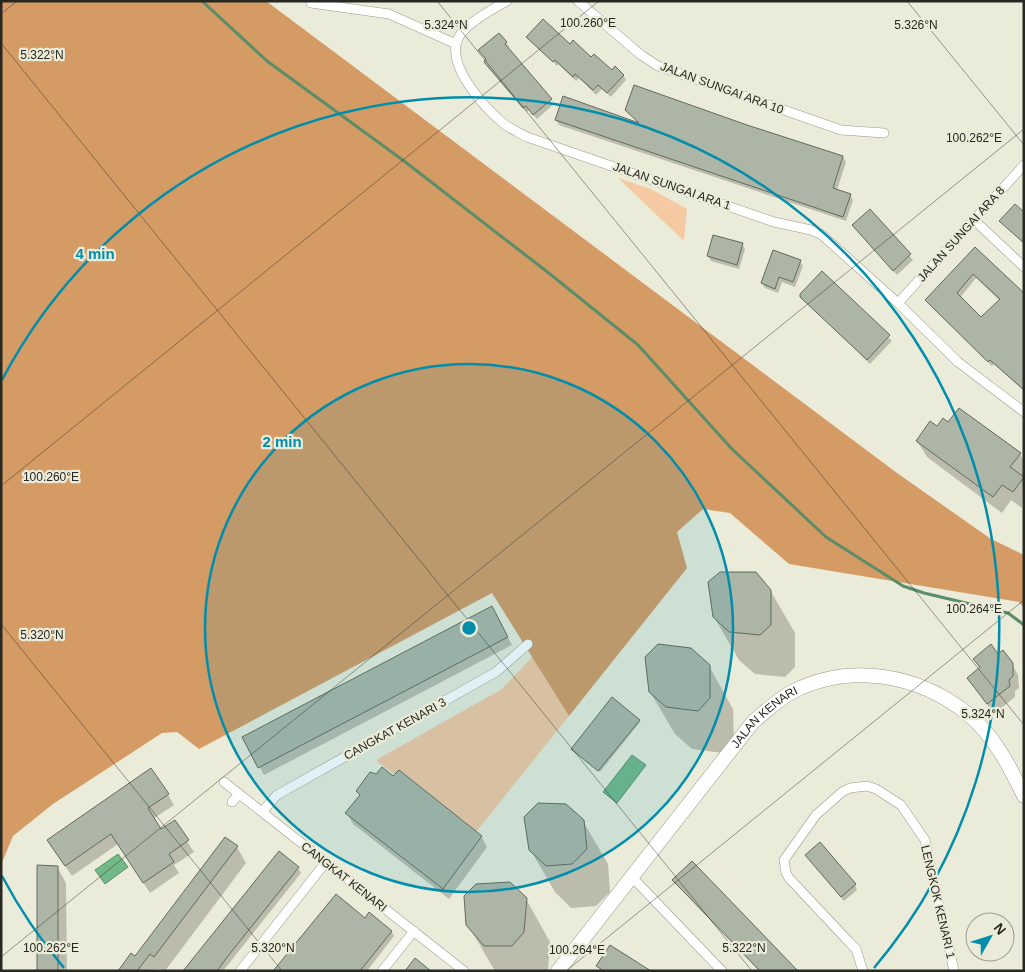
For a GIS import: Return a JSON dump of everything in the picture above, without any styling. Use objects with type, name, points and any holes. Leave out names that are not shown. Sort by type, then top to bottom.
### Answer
[{"type":"street","points":[[311,3],[389,14],[456,44],[462,32],[506,1]]},
{"type":"street","name":"JALAN SUNGAI ARA 10","points":[[578,1],[641,56],[658,66],[841,130],[884,133]]},
{"type":"street","name":"JALAN SUNGAI ARA 1","points":[[456,44],[455,57],[462,73],[483,102],[506,125],[527,137],[774,222],[822,234],[898,303],[958,362],[1024,412]]},
{"type":"street","name":"JALAN SUNGAI ARA 8","points":[[898,303],[1024,165]]},
{"type":"street","points":[[974,220],[1024,267]]},
{"type":"street","name":"CANGKAT KENARI 3","points":[[262,812],[277,795],[496,672],[528,644]]},
{"type":"street","name":"JALAN KENARI","points":[[558,971],[753,722],[790,693],[814,683],[847,675],[881,676],[914,683],[944,698],[970,716],[987,735],[1011,768],[1024,796]]},
{"type":"street","name":"CANGKAT KENARI","points":[[224,782],[464,971]]},
{"type":"street","name":"LENGKOK KENARI 1","points":[[863,971],[856,949],[789,878],[786,873],[784,860],[816,815],[842,792],[850,788],[867,786],[876,789],[901,805],[925,840],[954,971]]},
{"type":"street","points":[[232,802],[239,794]]},
{"type":"street","points":[[240,971],[326,862]]},
{"type":"street","points":[[631,876],[722,971]]},
{"type":"street","points":[[382,971],[414,931]]},
{"type":"shaded area","points":[[1,1],[266,1],[897,473],[991,539],[1024,555],[1024,608],[1019,602],[789,564],[730,513],[703,509],[677,532],[687,568],[569,716],[492,593],[199,749],[177,732],[162,733],[53,804],[13,836],[1,865]]},
{"type":"shaded area","points":[[618,178],[651,189],[687,209],[684,241]]},
{"type":"shaded area","points":[[533,656],[569,716],[472,837],[376,760],[502,689]]},
{"type":"shaded area","points":[[632,755],[646,765],[617,803],[603,792]]},
{"type":"shaded area","points":[[118,854],[128,867],[105,884],[95,870]]},
{"type":"building","points":[[543,19],[570,44],[573,40],[591,57],[594,54],[612,70],[615,66],[624,75],[607,93],[598,85],[593,90],[575,74],[573,77],[555,60],[553,62],[526,37]]},
{"type":"building","points":[[499,33],[507,42],[505,44],[552,99],[533,115],[526,106],[523,108],[484,62],[486,59],[478,50]]},
{"type":"building","points":[[634,85],[747,125],[843,156],[833,188],[851,194],[843,217],[555,120],[563,96],[639,123],[625,110]]},
{"type":"building","points":[[1015,204],[1024,212],[1024,243],[999,221]]},
{"type":"building","points":[[870,209],[911,254],[893,271],[852,225]]},
{"type":"building","points":[[713,235],[743,243],[737,265],[707,256]]},
{"type":"building","points":[[975,247],[1024,293],[1024,390],[990,360],[988,362],[925,300]],"holes":[[[973,274],[1000,299],[981,317],[957,293]]]},
{"type":"building","points":[[773,250],[801,260],[793,282],[779,277],[775,289],[761,283]]},
{"type":"building","points":[[822,271],[890,335],[867,360],[800,297],[800,294]]},
{"type":"building","points":[[959,408],[1021,453],[1010,467],[1024,477],[1013,492],[1002,485],[993,497],[916,441],[930,421],[937,426],[943,418],[948,422]]},
{"type":"building","points":[[720,572],[756,572],[771,590],[771,625],[760,635],[729,632],[713,617],[708,582]]},
{"type":"building","points":[[492,606],[508,637],[258,768],[242,737]]},
{"type":"building","points":[[658,644],[691,648],[710,665],[710,698],[698,711],[666,707],[649,692],[645,657]]},
{"type":"building","points":[[991,644],[998,654],[1003,650],[1013,663],[1013,676],[1009,680],[1010,686],[987,704],[967,678],[980,667],[973,659]]},
{"type":"building","points":[[612,697],[640,720],[598,771],[571,749]]},
{"type":"building","points":[[382,767],[393,776],[399,770],[482,836],[443,889],[345,813],[360,795],[356,791],[370,772],[376,774]]},
{"type":"building","points":[[151,768],[169,794],[148,808],[161,829],[175,820],[189,840],[169,854],[174,862],[143,883],[111,834],[65,866],[47,840]]},
{"type":"building","points":[[538,803],[566,804],[584,820],[587,849],[572,864],[546,866],[529,850],[524,817]]},
{"type":"building","points":[[225,837],[238,846],[154,957],[150,954],[137,971],[118,971],[131,953],[135,956]]},
{"type":"building","points":[[820,842],[856,884],[841,897],[805,855]]},
{"type":"building","points":[[279,851],[299,867],[217,971],[183,971]]},
{"type":"building","points":[[692,861],[798,971],[760,971],[672,880]]},
{"type":"building","points":[[37,865],[58,866],[58,971],[37,971]]},
{"type":"building","points":[[510,882],[527,898],[524,932],[512,946],[484,946],[466,925],[464,896],[476,884]]},
{"type":"building","points":[[336,894],[365,918],[369,912],[392,931],[360,971],[273,971]]},
{"type":"building","points":[[610,945],[651,971],[604,971],[596,966]]},
{"type":"building","points":[[415,958],[431,971],[405,971]]},
{"type":"waterway","points":[[202,1],[267,61],[404,161],[638,345],[732,449],[826,537],[903,586],[924,593],[1008,613],[1024,625]]}]
